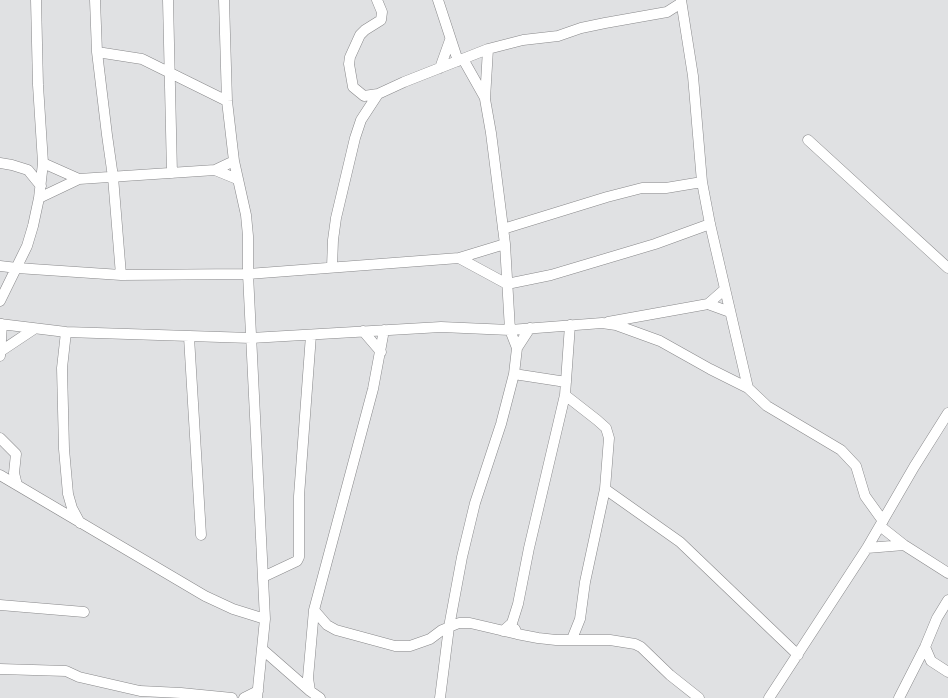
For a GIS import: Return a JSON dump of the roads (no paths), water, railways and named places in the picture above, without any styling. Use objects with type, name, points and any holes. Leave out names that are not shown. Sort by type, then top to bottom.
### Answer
[{"type":"street","points":[[0,300],[27,246],[34,226],[39,198],[43,164],[38,85],[36,0]]},
{"type":"street","points":[[95,0],[97,52],[106,135],[113,177],[121,275]]},
{"type":"street","points":[[168,0],[172,173]]},
{"type":"street","points":[[224,0],[227,101],[234,161],[246,215],[248,236],[258,500],[265,618],[257,695],[244,698]]},
{"type":"street","points":[[378,0],[382,12],[381,20],[365,30],[350,57],[351,82],[359,93],[364,96],[378,94],[488,48],[523,40],[558,36],[597,24],[667,12],[681,1]]},
{"type":"street","points":[[438,0],[450,40],[460,60],[486,99]]},
{"type":"street","points":[[681,1],[693,76],[702,182],[748,388]]},
{"type":"street","points":[[667,12],[683,19]]},
{"type":"street","points":[[440,68],[450,40]]},
{"type":"street","points":[[488,48],[486,99],[505,244],[510,330],[518,348]]},
{"type":"street","points":[[97,52],[142,59],[227,101]]},
{"type":"street","points":[[332,267],[336,218],[355,138],[361,120],[370,103],[378,94]]},
{"type":"street","points":[[808,140],[948,268]]},
{"type":"street","points":[[39,198],[80,179],[216,170],[234,161]]},
{"type":"street","points":[[0,163],[28,170],[40,186]]},
{"type":"street","points":[[28,170],[43,164],[80,179]]},
{"type":"street","points":[[216,170],[237,180]]},
{"type":"street","points":[[503,229],[642,188],[678,186],[702,182]]},
{"type":"street","points":[[459,258],[507,284],[551,275],[655,244],[710,224]]},
{"type":"street","points":[[0,266],[121,275],[248,274],[459,258],[505,244]]},
{"type":"street","points":[[708,304],[725,289]]},
{"type":"street","points":[[1,354],[1,324],[66,332],[251,338],[441,327],[510,330],[602,323],[708,304],[730,312]]},
{"type":"street","points":[[602,323],[616,325],[660,341],[748,388],[767,406],[841,450],[856,466],[865,496],[874,506],[881,524],[904,545],[948,574]]},
{"type":"street","points":[[503,631],[512,623],[518,604],[529,548],[565,395],[570,325]]},
{"type":"street","points":[[440,698],[449,627],[462,557],[475,503],[501,424],[514,374],[518,348],[530,328]]},
{"type":"street","points":[[1,354],[34,329]]},
{"type":"street","points":[[304,680],[314,610],[373,389],[384,330]]},
{"type":"street","points":[[362,331],[381,352]]},
{"type":"street","points":[[66,332],[62,368],[64,449],[68,494],[72,508],[80,523]]},
{"type":"street","points":[[263,577],[297,561],[300,557],[299,496],[311,334]]},
{"type":"street","points":[[189,336],[201,535]]},
{"type":"street","points":[[514,374],[566,382]]},
{"type":"street","points":[[565,395],[606,428],[610,438],[605,489],[585,582],[580,619],[572,639]]},
{"type":"street","points":[[769,698],[867,548],[948,413]]},
{"type":"street","points":[[935,434],[948,434]]},
{"type":"street","points":[[0,438],[16,454],[14,473],[17,484]]},
{"type":"street","points":[[0,476],[17,484],[205,596],[233,609],[265,618]]},
{"type":"street","points":[[605,489],[680,542],[798,655]]},
{"type":"street","points":[[874,506],[893,503]]},
{"type":"street","points":[[867,548],[904,545]]},
{"type":"street","points":[[899,698],[925,647],[937,618],[948,602]]},
{"type":"street","points":[[0,605],[84,612]]},
{"type":"street","points":[[314,610],[327,625],[336,630],[394,646],[410,646],[430,639],[442,630],[459,623],[470,623],[517,634],[556,640],[610,640],[635,644],[642,647],[670,675],[699,698]]},
{"type":"street","points":[[512,623],[517,634]]},
{"type":"street","points":[[430,639],[441,641],[447,645]]},
{"type":"street","points":[[925,647],[931,662],[948,672]]},
{"type":"street","points":[[262,649],[304,680],[310,691],[320,698]]},
{"type":"street","points":[[0,669],[66,670],[79,677],[140,691],[232,698]]}]
